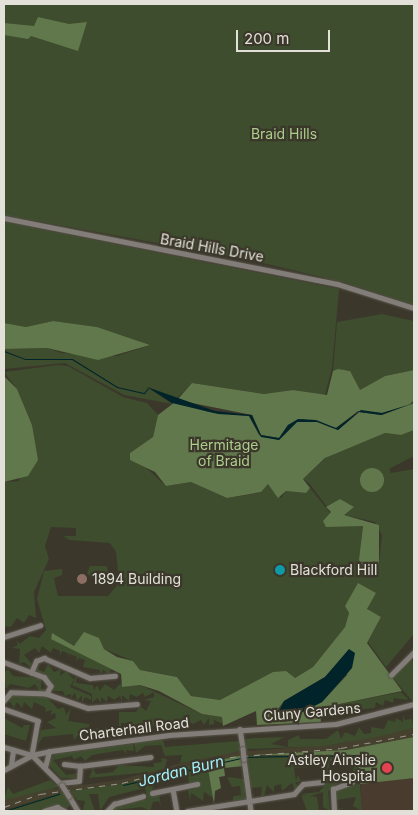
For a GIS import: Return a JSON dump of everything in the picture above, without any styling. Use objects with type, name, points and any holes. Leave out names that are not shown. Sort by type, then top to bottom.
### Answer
[{"type":"street","name":"Braid Hills Drive","points":[[4,218],[338,284],[414,308]]},
{"type":"street","points":[[4,637],[40,625]]},
{"type":"street","points":[[391,675],[414,652]]},
{"type":"street","points":[[31,673],[36,661],[44,658],[90,678],[115,676]]},
{"type":"street","points":[[4,662],[50,682],[47,694]]},
{"type":"street","points":[[4,701],[11,693],[47,694],[88,708],[137,704]]},
{"type":"street","name":"Cluny Gardens","points":[[240,729],[342,723],[414,704]]},
{"type":"street","points":[[4,709],[39,722],[32,755]]},
{"type":"street","points":[[240,729],[251,811]]},
{"type":"street","name":"Charterhall Road","points":[[32,755],[51,751],[240,729]]},
{"type":"street","points":[[4,747],[32,755],[61,784],[77,811]]},
{"type":"street","points":[[10,766],[15,757],[12,749]]},
{"type":"street","points":[[46,769],[45,759],[51,751]]},
{"type":"street","points":[[4,770],[32,755]]},
{"type":"street","points":[[64,764],[80,766],[150,757]]},
{"type":"street","points":[[61,784],[79,781],[80,766]]},
{"type":"street","points":[[334,811],[332,791],[345,781],[352,782]]},
{"type":"street","points":[[187,811],[296,794],[303,784],[322,782]]},
{"type":"street","points":[[152,793],[197,784]]},
{"type":"street","points":[[173,789],[177,811]]},
{"type":"street","points":[[107,811],[117,803],[143,796]]},
{"type":"street","points":[[44,811],[57,807],[65,811]]},
{"type":"shaded area","points":[[414,728],[414,737],[399,741],[336,751],[243,755],[68,799],[63,792],[4,810],[4,800],[29,792],[120,780],[213,754],[338,744]]},
{"type":"shaded area","name":"Astley Ainslie Hospital","points":[[414,737],[414,811],[362,811],[359,748]]},
{"type":"green space","name":"Braid Hills","points":[[4,4],[414,4],[414,305],[343,282],[245,259],[4,215]]},
{"type":"green space","points":[[38,17],[69,24],[87,22],[78,51],[31,36],[28,39],[4,35],[4,23],[34,26]]},
{"type":"green space","points":[[4,222],[339,289],[332,368],[325,395],[293,390],[264,394],[192,383],[175,400],[148,387],[172,404],[124,395],[65,363],[4,369],[4,349],[47,348],[61,353],[117,356],[150,345],[97,327],[53,321],[26,327],[4,323]]},
{"type":"green space","points":[[382,314],[414,321],[414,370],[385,376],[359,391],[349,370],[333,371],[337,322]]},
{"type":"green space","points":[[53,321],[97,327],[150,345],[98,360],[47,348],[4,349],[4,323],[26,327]]},
{"type":"green space","points":[[57,365],[68,366],[123,397],[147,403],[158,415],[153,437],[130,453],[166,486],[191,482],[227,498],[259,493],[268,484],[281,498],[286,491],[305,493],[310,488],[339,524],[363,526],[361,540],[379,564],[382,535],[375,522],[331,512],[309,483],[303,479],[328,456],[385,433],[401,435],[414,430],[414,456],[389,469],[391,473],[414,469],[414,634],[386,667],[368,642],[381,617],[367,610],[372,597],[351,598],[345,606],[349,613],[345,627],[313,667],[295,678],[273,672],[220,700],[191,696],[177,677],[140,670],[133,661],[104,649],[99,638],[74,646],[52,634],[51,638],[111,669],[109,674],[103,670],[100,675],[100,670],[83,667],[85,660],[79,658],[76,662],[77,657],[70,654],[67,659],[69,654],[62,651],[60,656],[60,651],[53,648],[51,653],[42,646],[39,653],[35,648],[24,655],[32,664],[30,667],[24,662],[19,664],[20,649],[12,648],[18,645],[16,640],[20,644],[30,636],[39,638],[46,630],[37,599],[44,571],[62,569],[62,575],[54,578],[58,596],[108,596],[119,583],[116,552],[110,543],[69,540],[63,536],[76,536],[76,528],[51,527],[45,546],[49,559],[34,592],[36,618],[29,615],[24,623],[17,618],[11,627],[4,626],[4,482],[19,481],[32,425],[17,389],[4,372]]},
{"type":"green space","name":"Hermitage of Braid","points":[[338,369],[350,371],[360,390],[385,376],[414,370],[414,400],[408,406],[382,413],[358,411],[336,428],[303,419],[288,425],[279,438],[261,435],[252,415],[177,400],[192,383],[264,394],[293,390],[327,395],[333,371]]},
{"type":"green space","points":[[4,376],[17,389],[32,425],[38,460],[28,476],[4,482]]},
{"type":"green space","name":"Hermitage of Braid","points":[[175,402],[209,412],[249,416],[259,435],[279,440],[297,422],[317,422],[338,430],[359,412],[382,415],[414,403],[414,430],[401,435],[385,433],[325,458],[303,479],[310,488],[306,493],[286,491],[278,498],[268,484],[261,492],[227,498],[191,482],[166,486],[155,472],[130,460],[130,453],[153,437],[158,415]]},
{"type":"green space","points":[[372,468],[380,472],[384,480],[380,488],[372,492],[364,488],[360,480],[364,472]]},
{"type":"green space","points":[[340,499],[354,507],[344,515],[379,525],[379,564],[364,568],[359,560],[363,526],[326,527],[323,521],[331,512],[326,507]]},
{"type":"green space","points":[[90,566],[107,566],[108,573],[92,579],[87,573]]},
{"type":"green space","points":[[358,583],[376,593],[367,609],[381,617],[367,643],[402,691],[325,707],[320,711],[321,722],[257,725],[256,711],[223,726],[222,717],[202,714],[159,691],[140,685],[122,687],[121,674],[51,639],[52,633],[74,646],[84,632],[99,638],[104,649],[117,657],[133,661],[140,670],[177,677],[191,696],[220,700],[273,672],[286,671],[295,678],[313,667],[345,627],[349,613],[345,606]],"holes":[[[349,650],[347,675],[322,702],[291,717],[275,713],[284,701],[325,677]]]},
{"type":"green space","points":[[411,659],[414,663],[413,702],[392,677]]},
{"type":"green space","points":[[39,663],[38,669],[44,672],[48,664],[54,672],[61,669],[60,676],[66,671],[73,679],[76,675],[70,687],[91,696],[91,700],[85,697],[82,703],[82,695],[77,701],[75,693],[71,698],[71,694],[65,696],[63,691],[53,691],[50,679],[36,671]]},
{"type":"green space","points":[[8,669],[13,676],[41,678],[41,689],[48,689],[48,684],[49,690],[40,692],[35,684],[29,688],[10,684],[6,689],[4,673]]},
{"type":"green space","points":[[77,675],[76,683],[93,685],[94,690],[97,685],[100,691],[105,684],[114,690],[121,683],[122,687],[140,685],[202,714],[222,717],[223,724],[214,720],[214,724],[209,725],[209,718],[204,725],[201,720],[193,724],[187,721],[183,726],[183,721],[178,727],[169,722],[169,727],[168,723],[162,729],[152,725],[151,730],[140,724],[141,729],[133,726],[131,731],[129,723],[121,723],[121,737],[92,740],[91,728],[95,733],[97,727],[100,732],[105,727],[112,731],[113,726],[119,730],[119,712],[136,712],[140,706],[146,711],[151,701],[144,700],[154,697],[154,692],[145,697],[143,693],[137,697],[130,694],[129,701],[122,695],[122,702],[120,696],[114,700],[108,696],[107,702],[101,697],[101,703],[97,698],[92,703],[92,694],[72,685]]},
{"type":"green space","points":[[401,692],[407,700],[394,698],[393,703],[385,700],[383,706],[376,702],[375,708],[354,710],[354,714],[346,708],[336,718],[321,715],[325,707]]},
{"type":"green space","points":[[13,695],[46,696],[58,709],[64,707],[66,715],[71,708],[68,721],[89,724],[90,733],[82,733],[81,739],[80,733],[74,740],[73,734],[43,737],[38,744],[41,730],[56,728],[47,722],[56,718],[55,713],[50,715],[52,710],[45,712],[46,708],[34,702],[32,709],[24,702],[22,708],[17,702],[14,708],[8,699]]},
{"type":"green space","points":[[410,713],[414,728],[377,737],[325,746],[245,749],[245,739],[285,737],[271,744],[288,747],[288,740],[299,735],[300,739],[326,739],[338,730],[341,739],[345,732],[355,736],[359,727],[364,734],[371,733],[371,727],[384,729],[388,720],[395,722],[396,718],[403,722],[403,715],[405,720],[411,719]]},
{"type":"green space","points":[[4,718],[22,728],[24,725],[30,725],[26,741],[4,734]]},
{"type":"green space","points":[[414,737],[414,778],[360,784],[358,756],[251,755],[346,750]]},
{"type":"green space","points":[[163,740],[165,747],[239,741],[241,751],[180,763],[182,755],[165,756],[161,745],[145,746],[136,753],[134,743]]},
{"type":"green space","points":[[133,744],[134,751],[126,750],[127,754],[123,750],[92,755],[85,761],[81,756],[74,760],[72,756],[53,760],[66,775],[78,773],[76,778],[61,778],[47,763],[55,754]]},
{"type":"green space","points":[[243,755],[208,763],[213,798],[204,792],[203,801],[191,793],[190,802],[188,790],[196,789],[189,784],[188,776],[153,784],[152,796],[159,793],[161,808],[159,801],[153,802],[150,811],[142,807],[109,811],[114,806],[147,799],[145,788],[109,797],[100,811],[98,794],[89,794],[95,811],[83,810],[85,801],[77,800],[71,791],[123,784],[207,761]]},
{"type":"green space","points":[[243,755],[244,766],[224,768],[225,776],[219,777],[221,788],[215,791],[214,804],[207,763]]},
{"type":"green space","points":[[246,755],[308,758],[310,767],[294,768],[296,781],[298,775],[301,781],[295,783],[299,787],[295,791],[292,783],[282,791],[281,784],[274,786],[274,792],[267,785],[264,796],[261,796],[262,787],[251,788]]},
{"type":"green space","points":[[359,756],[360,780],[351,780],[354,767],[347,760],[329,761],[330,779],[342,780],[328,791],[330,811],[323,807],[323,792],[308,797],[302,794],[319,792],[326,783],[326,766],[311,767],[310,758]]},
{"type":"green space","points":[[161,758],[167,759],[165,768],[151,772],[89,778],[93,768],[96,774],[113,772],[119,765],[154,767],[154,763],[162,762]]},
{"type":"green space","points":[[227,777],[244,779],[246,799],[233,801],[233,796],[241,795],[240,786],[232,787]]},
{"type":"green space","points":[[50,780],[59,787],[4,800],[8,787],[13,794]]},
{"type":"green space","points":[[360,784],[362,811],[353,806],[356,797],[336,800],[337,809],[344,808],[336,811],[332,795],[338,786]]},
{"type":"green space","points":[[63,792],[71,805],[67,808],[55,805],[39,811],[4,811]]},
{"type":"green space","points":[[301,795],[317,797],[319,811],[307,811]]},
{"type":"water","points":[[147,387],[215,411],[252,415],[261,435],[279,438],[288,425],[298,419],[316,420],[336,428],[361,410],[382,413],[414,403],[381,415],[359,412],[338,430],[317,422],[297,422],[279,440],[261,437],[249,416],[218,414],[172,403]]},
{"type":"water","points":[[349,649],[355,653],[352,668],[322,702],[295,716],[277,716],[284,701],[325,677]]},
{"type":"waterway","points":[[4,351],[25,359],[72,359],[117,387],[144,393],[148,388]]},
{"type":"waterway","name":"Jordan Burn","points":[[245,757],[359,755]]},
{"type":"waterway","name":"Jordan Burn","points":[[123,785],[241,758]]},
{"type":"waterway","name":"Jordan Burn","points":[[4,811],[59,794]]},
{"type":"railway","points":[[4,807],[40,794],[122,783],[218,758],[341,748],[414,734]]},
{"type":"place","name":"Blackford Hill","points":[[280,570]]},
{"type":"place","name":"1894 Building","points":[[82,579]]},
{"type":"place","name":"Astley Ainslie Hospital","points":[[387,768]]}]
